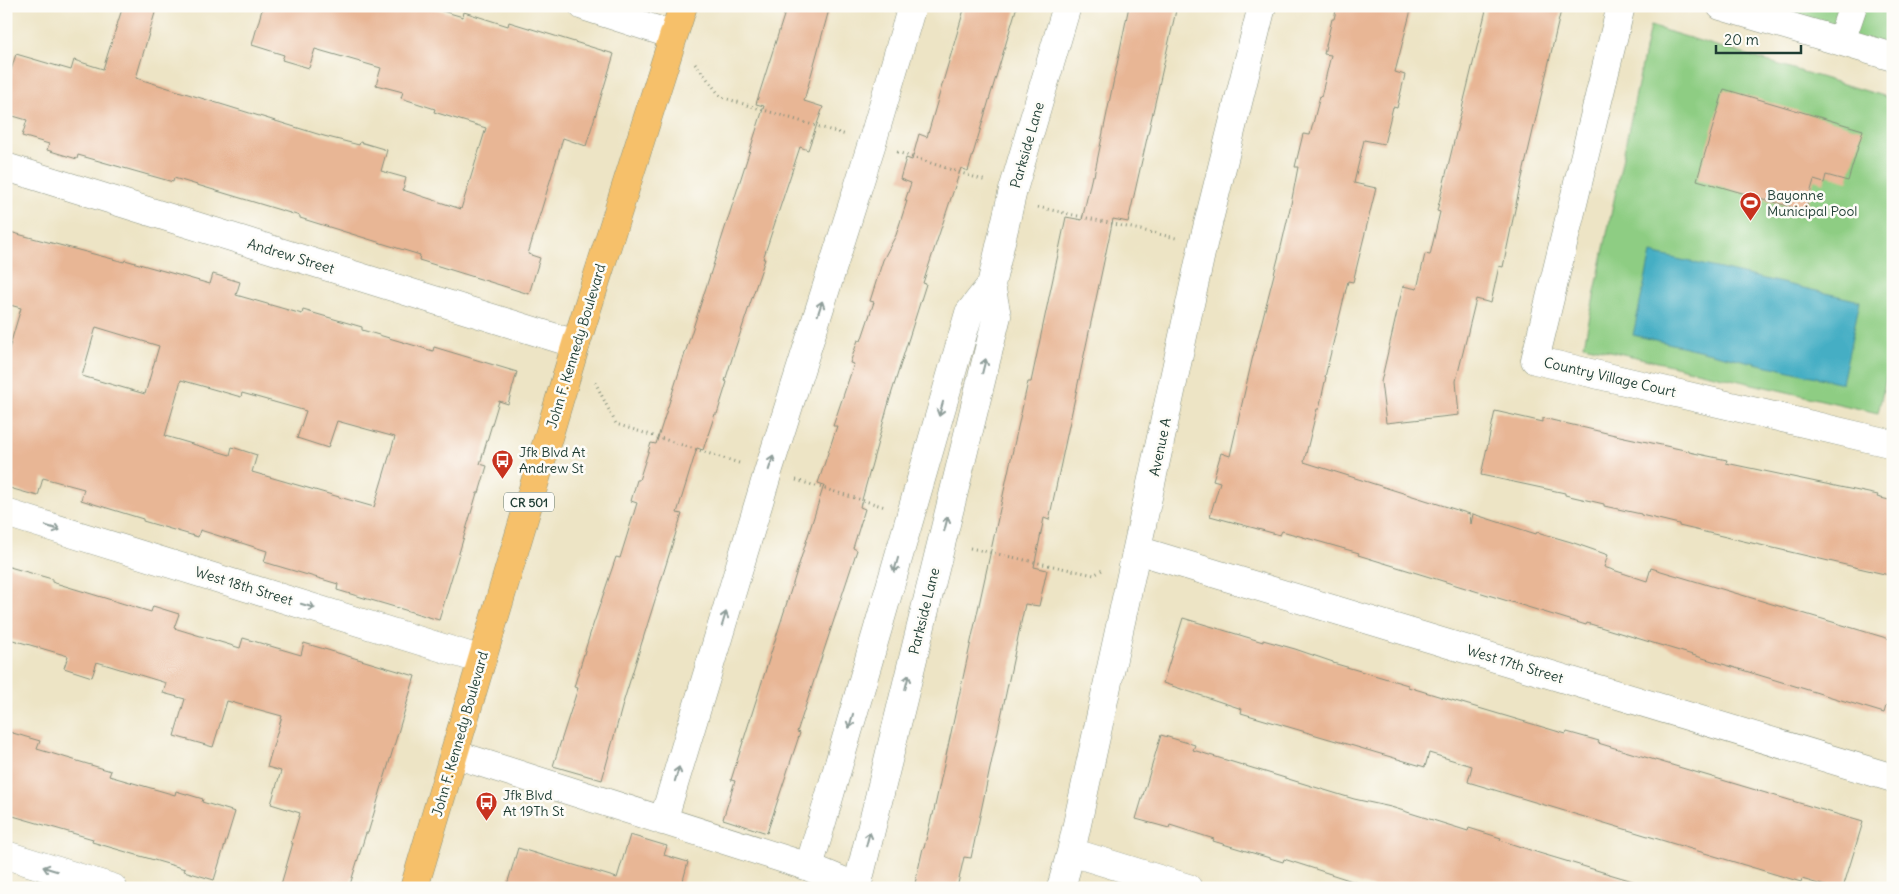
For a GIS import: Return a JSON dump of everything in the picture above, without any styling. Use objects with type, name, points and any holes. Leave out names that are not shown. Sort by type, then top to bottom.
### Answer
[{"type":"main road","name":"John F. Kennedy Boulevard","points":[[414,888],[576,344],[683,6]]},
{"type":"street","points":[[584,6],[673,35]]},
{"type":"street","points":[[663,821],[768,472],[872,144],[912,6]]},
{"type":"street","name":"Parkside Lane","points":[[454,754],[809,867],[856,887],[997,316],[991,285],[1013,190],[1067,6]]},
{"type":"street","name":"Avenue A","points":[[1061,888],[1071,852],[1203,244],[1262,6]]},
{"type":"street","name":"Country Village Court","points":[[1621,6],[1535,360],[1893,444]]},
{"type":"street","points":[[1721,6],[1893,57]]},
{"type":"street","points":[[1842,41],[1853,6]]},
{"type":"street","name":"Andrew Street","points":[[6,167],[576,344]]},
{"type":"street","name":"Parkside Lane","points":[[809,867],[969,312],[991,285]]},
{"type":"street","name":"West 18th Street","points":[[6,513],[482,660]]},
{"type":"street","name":"West 17th Street","points":[[1137,550],[1893,778]]},
{"type":"street","points":[[1071,852],[1188,888]]},
{"type":"street","points":[[6,855],[113,888]]},
{"type":"path","points":[[673,35],[721,97],[1013,190],[1038,207],[1203,244]]},
{"type":"path","points":[[576,344],[616,424],[891,509],[908,527]]},
{"type":"path","points":[[943,537],[963,546],[1094,575],[1137,550]]},
{"type":"green space","points":[[1784,6],[1893,6],[1893,57],[1779,19]]},
{"type":"green space","name":"Bayonne Municipal Pool","points":[[1650,26],[1893,99],[1893,348],[1878,413],[1584,345]]},
{"type":"water","points":[[1651,253],[1860,301],[1842,383],[1633,335]]},
{"type":"building","points":[[123,6],[157,6],[136,78],[324,136],[359,145],[360,142],[387,150],[381,171],[406,178],[403,190],[461,209],[486,128],[434,112],[435,109],[401,98],[403,92],[376,85],[381,68],[315,49],[309,68],[282,60],[284,55],[252,45],[263,6],[425,6],[463,17],[464,12],[508,26],[509,22],[614,54],[586,146],[563,138],[528,254],[540,258],[529,294],[419,260],[420,255],[300,218],[300,216],[174,178],[173,182],[78,155],[77,159],[47,150],[49,144],[22,136],[27,120],[6,114],[6,86],[16,54],[71,70],[74,60],[103,69]]},
{"type":"building","points":[[787,6],[830,6],[804,101],[823,107],[808,150],[800,147],[725,381],[727,382],[717,414],[715,414],[703,450],[697,448],[677,513],[682,514],[624,700],[602,780],[553,766],[578,688],[574,687],[590,634],[616,557],[620,558],[637,503],[631,501],[637,480],[639,480],[651,443],[656,444],[764,106],[756,104]]},
{"type":"building","points":[[965,6],[1017,6],[968,171],[961,168],[923,283],[926,284],[890,398],[860,507],[865,509],[853,548],[857,550],[797,732],[800,733],[767,833],[723,819],[735,781],[731,780],[824,485],[818,483],[837,426],[833,426],[854,364],[850,363],[858,340],[861,341],[874,302],[870,301],[883,260],[896,235],[907,201],[905,201],[911,183],[900,179],[906,158],[912,160],[919,134],[927,137]]},
{"type":"building","points":[[1129,6],[1177,6],[1128,222],[1113,219],[1049,520],[1044,518],[1034,567],[1047,570],[1039,606],[1025,604],[971,858],[964,857],[957,888],[914,888],[933,815],[1028,382],[1031,382],[1066,217],[1082,220],[1092,176],[1094,176]]},
{"type":"building","points":[[1337,6],[1412,6],[1395,72],[1405,75],[1397,108],[1393,107],[1384,144],[1364,140],[1354,183],[1376,188],[1353,282],[1348,281],[1319,409],[1317,409],[1304,462],[1470,514],[1471,524],[1473,514],[1536,534],[1537,532],[1571,542],[1608,555],[1604,567],[1647,581],[1651,568],[1893,640],[1893,708],[1886,706],[1884,713],[1587,623],[1586,625],[1358,555],[1359,553],[1282,531],[1280,535],[1210,516],[1220,482],[1213,480],[1221,453],[1230,456],[1291,204],[1298,167],[1295,167],[1303,134],[1310,135],[1321,97],[1331,55],[1324,54]]},
{"type":"building","points":[[1487,6],[1562,6],[1503,267],[1499,266],[1491,303],[1476,299],[1456,381],[1459,415],[1386,423],[1381,382],[1403,286],[1417,289],[1425,254],[1430,255],[1440,212],[1437,211]]},
{"type":"building","points":[[1724,89],[1863,130],[1848,181],[1826,175],[1824,183],[1814,180],[1805,211],[1697,180]]},
{"type":"building","points":[[6,231],[124,262],[125,260],[210,284],[213,274],[240,282],[236,295],[302,314],[303,310],[362,327],[362,330],[433,351],[434,347],[517,372],[508,404],[499,401],[480,464],[487,466],[479,493],[477,493],[439,620],[337,590],[338,584],[264,562],[267,551],[200,530],[198,537],[81,500],[84,489],[43,478],[38,496],[6,487],[6,359],[21,308],[6,304]],"holes":[[[96,327],[159,346],[145,394],[82,376]],[[181,380],[241,397],[242,393],[306,411],[297,438],[328,448],[337,421],[395,437],[374,507],[252,472],[257,455],[232,447],[230,455],[165,436]]]},
{"type":"building","points":[[1495,411],[1543,422],[1543,418],[1689,451],[1727,460],[1726,463],[1878,495],[1877,497],[1893,501],[1893,576],[1679,526],[1679,524],[1565,495],[1565,493],[1481,475]]},
{"type":"building","points":[[6,566],[52,579],[52,582],[151,612],[153,606],[179,614],[174,628],[240,648],[243,638],[301,655],[304,643],[415,676],[368,833],[366,833],[349,888],[280,888],[300,813],[271,804],[281,771],[267,767],[282,716],[227,701],[213,747],[174,736],[185,699],[163,693],[166,683],[97,662],[92,677],[64,668],[68,656],[6,638]]},
{"type":"building","points":[[1183,618],[1263,642],[1263,640],[1295,649],[1333,663],[1408,685],[1408,687],[1566,734],[1567,732],[1599,741],[1598,743],[1863,822],[1843,888],[1832,888],[1802,879],[1801,882],[1468,782],[1472,766],[1429,753],[1425,767],[1241,713],[1242,709],[1163,683]]},
{"type":"building","points":[[6,731],[40,741],[37,749],[111,771],[109,776],[175,795],[176,791],[203,799],[202,802],[235,812],[214,880],[184,871],[185,869],[92,842],[93,839],[6,814]]},
{"type":"building","points":[[1161,735],[1195,745],[1193,750],[1354,799],[1391,807],[1468,831],[1469,828],[1501,838],[1500,840],[1539,853],[1636,882],[1635,888],[1374,888],[1284,859],[1283,862],[1213,841],[1214,839],[1170,825],[1169,828],[1136,819]]},
{"type":"building","points":[[630,835],[667,846],[664,855],[688,862],[681,888],[506,888],[518,848],[617,878]]},
{"type":"place","name":"Bayonne Municipal Pool","points":[[1751,222]]},
{"type":"place","name":"Jfk Blvd At Andrew St","points":[[503,479]]},
{"type":"place","name":"Jfk Blvd At 19Th St","points":[[487,822]]}]
